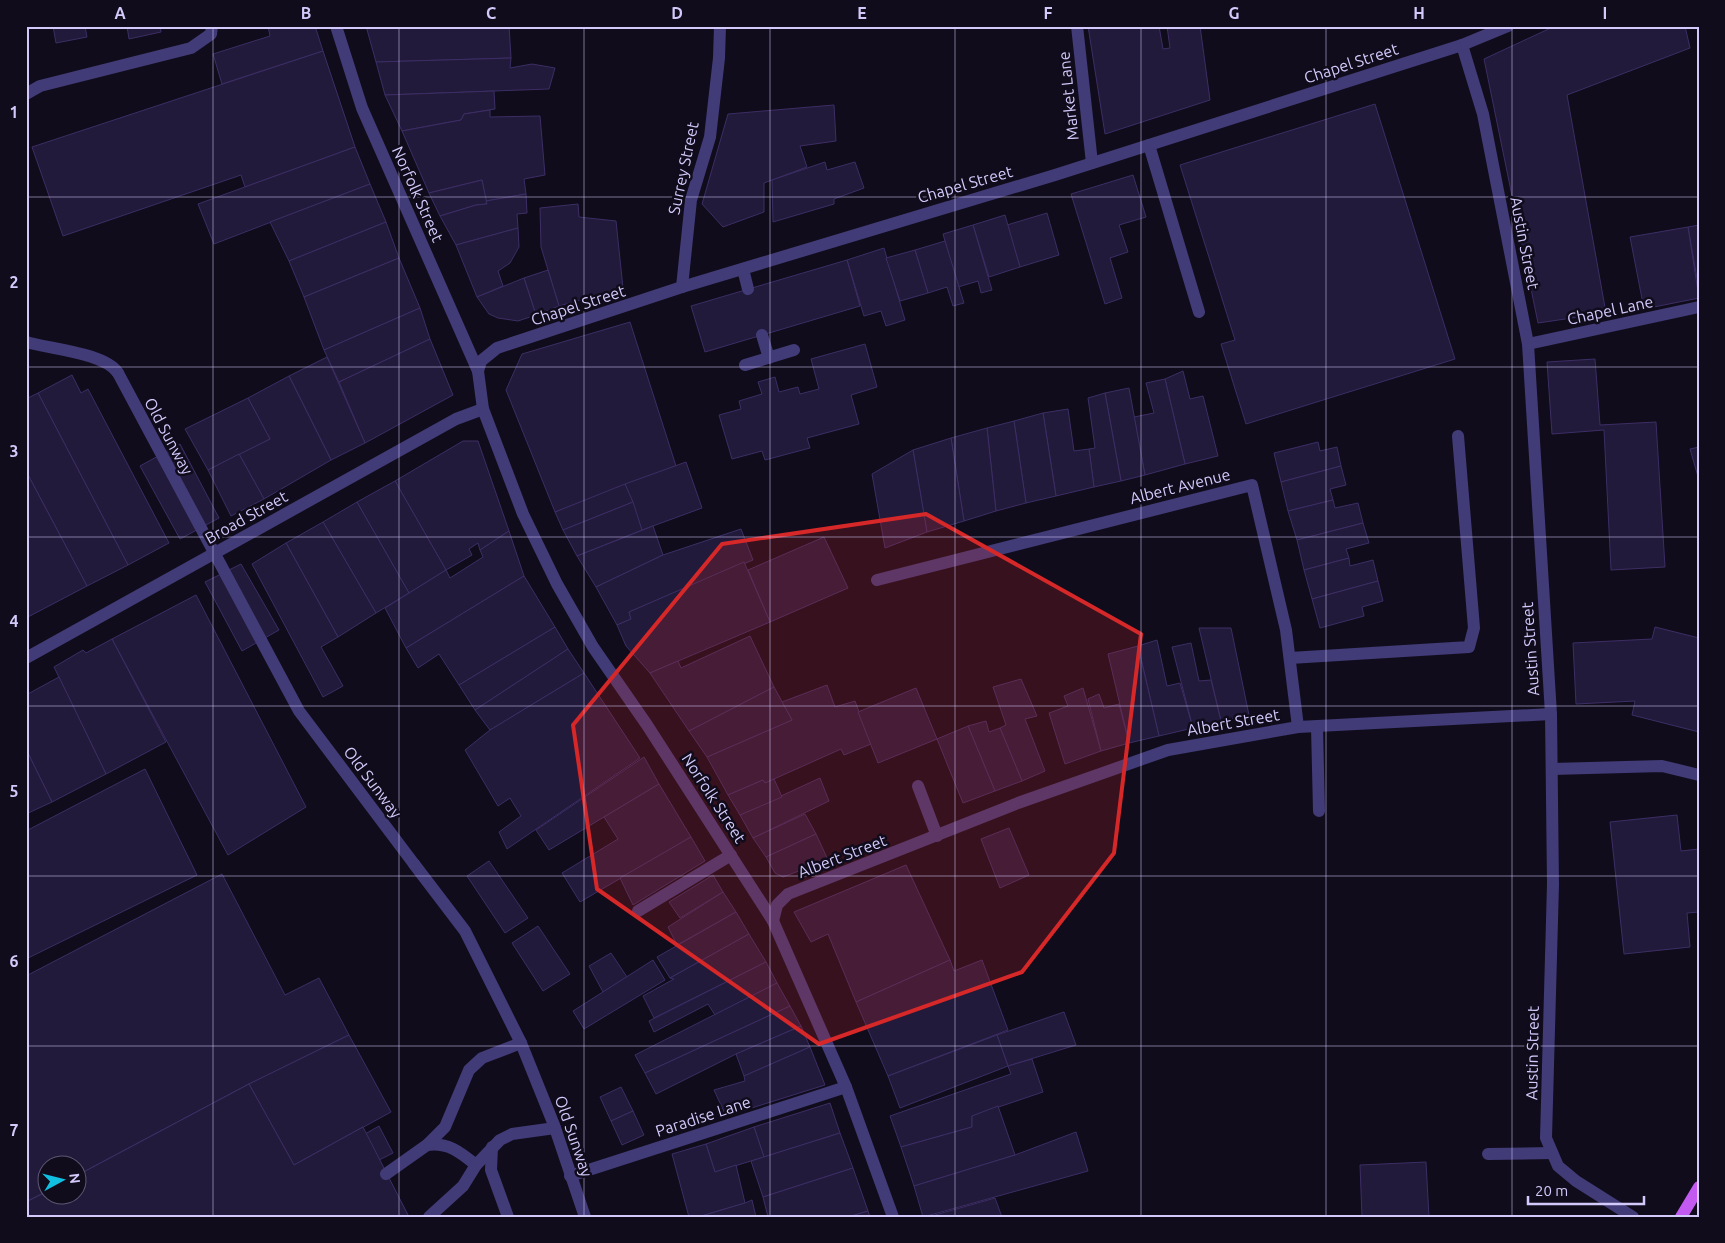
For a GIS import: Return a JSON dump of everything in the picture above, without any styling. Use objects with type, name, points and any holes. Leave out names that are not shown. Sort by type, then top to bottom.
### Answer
[{"type":"main road","points":[[1681,1217],[1699,1187]]},
{"type":"street","points":[[26,94],[40,86],[191,48],[211,34],[212,26]]},
{"type":"street","name":"Norfolk Street","points":[[336,26],[362,108],[478,371]]},
{"type":"street","name":"Surrey Street","points":[[682,288],[691,200],[710,137],[719,58],[720,26]]},
{"type":"street","name":"Market Lane","points":[[1077,26],[1092,163]]},
{"type":"street","name":"Chapel Street","points":[[478,371],[481,361],[497,348],[743,269],[1149,145],[1462,45],[1508,26]]},
{"type":"street","name":"Austin Street","points":[[1462,45],[1483,114],[1528,344],[1551,714],[1553,884],[1546,1138],[1558,1166],[1576,1181],[1633,1217]]},
{"type":"street","points":[[1149,145],[1199,312]]},
{"type":"street","points":[[743,269],[748,289]]},
{"type":"street","name":"Chapel Lane","points":[[1528,344],[1699,307]]},
{"type":"street","points":[[762,335],[768,358]]},
{"type":"street","name":"Old Sunway","points":[[26,342],[100,360],[113,366],[118,373],[299,711],[466,932],[522,1043],[555,1128],[585,1217]]},
{"type":"street","points":[[745,365],[794,350]]},
{"type":"street","points":[[478,371],[483,409]]},
{"type":"street","name":"Norfolk Street","points":[[483,409],[524,514],[557,584],[593,647],[647,725],[773,921],[846,1086],[893,1217]]},
{"type":"street","name":"Broad Street","points":[[26,658],[456,419],[483,409]]},
{"type":"street","points":[[1290,658],[1469,647],[1474,628],[1458,436]]},
{"type":"street","name":"Albert Avenue","points":[[877,580],[1252,485],[1286,630],[1298,727]]},
{"type":"street","name":"Albert Street","points":[[773,921],[777,905],[788,894],[1018,803],[1168,750],[1298,727],[1551,714]]},
{"type":"street","points":[[1317,727],[1319,811]]},
{"type":"street","points":[[1552,769],[1662,766],[1699,775]]},
{"type":"street","points":[[918,786],[937,836]]},
{"type":"street","points":[[638,911],[731,855]]},
{"type":"street","points":[[386,1174],[427,1146],[450,1119],[462,1084],[470,1070],[482,1058],[522,1043]]},
{"type":"street","name":"Paradise Lane","points":[[570,1176],[846,1086]]},
{"type":"street","points":[[428,1217],[463,1186],[476,1165],[492,1147],[512,1134],[555,1128]]},
{"type":"street","points":[[427,1146],[443,1144],[456,1149],[476,1165]]},
{"type":"street","points":[[492,1147],[492,1170],[508,1217]]},
{"type":"street","points":[[1488,1154],[1552,1153]]},
{"type":"highlighted area","points":[[926,514],[1141,634],[1114,853],[1022,972],[819,1044],[597,889],[573,725],[722,544]]},
{"type":"building","points":[[53,26],[85,26],[87,37],[56,43]]},
{"type":"building","points":[[127,26],[160,26],[161,32],[129,39]]},
{"type":"building","points":[[268,26],[315,26],[323,51],[222,84],[213,54],[270,36]]},
{"type":"building","points":[[366,26],[509,26],[511,58],[376,62]]},
{"type":"building","points":[[1088,26],[1159,26],[1163,49],[1170,48],[1167,26],[1200,26],[1210,100],[1105,134]]},
{"type":"building","points":[[1555,26],[1685,26],[1690,48],[1567,95],[1606,313],[1538,323],[1484,59]]},
{"type":"building","points":[[323,51],[355,147],[245,187],[241,175],[63,236],[32,147]]},
{"type":"building","points":[[511,58],[510,68],[532,64],[555,68],[549,89],[385,95],[376,62]]},
{"type":"building","points":[[494,91],[495,109],[464,114],[461,120],[402,131],[385,95]]},
{"type":"building","points":[[1375,104],[1455,359],[1246,424],[1221,344],[1235,340],[1180,165]]},
{"type":"building","points":[[834,105],[836,141],[800,146],[807,167],[764,183],[764,212],[723,227],[702,204],[728,114]]},
{"type":"building","points":[[490,110],[490,117],[540,116],[545,175],[524,179],[526,194],[486,201],[482,180],[429,193],[402,131],[461,120],[464,114]]},
{"type":"building","points":[[355,147],[370,184],[214,244],[198,204]]},
{"type":"building","points":[[825,162],[827,170],[855,162],[864,188],[834,199],[834,204],[773,222],[772,180]]},
{"type":"building","points":[[1133,175],[1146,217],[1119,225],[1128,252],[1110,258],[1122,298],[1105,304],[1071,194]]},
{"type":"building","points":[[482,180],[487,204],[476,205],[440,216],[429,193]]},
{"type":"building","points":[[370,184],[386,222],[289,261],[270,222]]},
{"type":"building","points":[[526,194],[527,213],[517,214],[518,228],[456,245],[440,216],[476,205],[487,204],[486,201]]},
{"type":"building","points":[[578,204],[579,217],[616,221],[623,288],[559,306],[541,247],[540,208]]},
{"type":"building","points":[[1047,213],[1059,255],[1020,267],[1007,225]]},
{"type":"building","points":[[1005,215],[1020,267],[989,277],[973,225]]},
{"type":"building","points":[[386,222],[399,258],[304,297],[289,261]]},
{"type":"building","points":[[973,225],[992,290],[981,293],[978,281],[958,287],[943,234]]},
{"type":"building","points":[[1699,225],[1699,290],[1688,227]]},
{"type":"building","points":[[1688,227],[1699,298],[1644,309],[1630,237]]},
{"type":"building","points":[[518,228],[519,247],[510,263],[498,271],[503,286],[477,297],[456,245]]},
{"type":"building","points":[[945,241],[964,303],[953,306],[947,287],[928,293],[915,250]]},
{"type":"building","points":[[884,248],[905,320],[886,326],[881,311],[864,316],[847,260]]},
{"type":"building","points":[[915,250],[928,293],[900,301],[886,258]]},
{"type":"building","points":[[399,258],[420,308],[324,350],[304,297]]},
{"type":"building","points":[[847,260],[860,306],[705,352],[691,306]]},
{"type":"building","points":[[548,270],[559,306],[536,315],[524,278]]},
{"type":"building","points":[[524,278],[536,315],[518,321],[498,318],[489,314],[477,297]]},
{"type":"building","points":[[420,308],[430,339],[339,382],[324,350]]},
{"type":"building","points":[[630,322],[676,466],[555,512],[506,390],[522,354]]},
{"type":"building","points":[[430,339],[453,395],[365,443],[339,382]]},
{"type":"building","points":[[865,344],[877,387],[851,395],[859,424],[807,438],[810,448],[765,460],[762,451],[732,459],[719,415],[741,409],[739,401],[762,394],[758,382],[775,377],[779,392],[798,387],[800,394],[819,389],[811,359]]},
{"type":"building","points":[[327,357],[365,443],[331,460],[289,376]]},
{"type":"building","points":[[1595,359],[1600,425],[1656,422],[1665,567],[1611,570],[1604,430],[1552,434],[1547,362]]},
{"type":"building","points":[[1183,371],[1190,399],[1203,396],[1218,456],[1185,464],[1165,379]]},
{"type":"building","points":[[72,375],[81,393],[88,389],[169,543],[128,565],[38,393]]},
{"type":"building","points":[[289,376],[331,460],[264,499],[239,454],[270,439],[248,398]]},
{"type":"building","points":[[1165,379],[1185,464],[1145,475],[1134,417],[1154,413],[1146,383]]},
{"type":"building","points":[[1129,388],[1145,475],[1121,481],[1105,393]]},
{"type":"building","points":[[38,393],[128,565],[87,586],[26,471],[26,399]]},
{"type":"building","points":[[1105,393],[1121,481],[1094,487],[1089,449],[1095,448],[1088,398]]},
{"type":"building","points":[[248,398],[270,439],[208,470],[185,429]]},
{"type":"building","points":[[1068,409],[1074,451],[1089,449],[1094,487],[1056,496],[1043,413]]},
{"type":"building","points":[[1043,413],[1056,496],[1026,503],[1014,421]]},
{"type":"building","points":[[1014,421],[1026,503],[996,511],[987,428]]},
{"type":"building","points":[[987,428],[996,511],[964,521],[951,438]]},
{"type":"building","points":[[951,438],[964,521],[927,532],[913,450]]},
{"type":"building","points":[[463,441],[478,441],[509,531],[480,550],[478,543],[469,549],[472,555],[446,570],[395,481]]},
{"type":"building","points":[[1318,442],[1320,451],[1337,447],[1341,466],[1281,482],[1274,453]]},
{"type":"building","points":[[180,444],[219,518],[180,539],[140,466]]},
{"type":"building","points":[[1699,447],[1699,480],[1690,449]]},
{"type":"building","points":[[913,450],[927,532],[885,548],[872,474]]},
{"type":"building","points":[[239,454],[264,499],[231,516],[208,470]]},
{"type":"building","points":[[686,462],[702,508],[642,530],[625,484]]},
{"type":"building","points":[[1341,466],[1346,485],[1330,489],[1333,500],[1288,511],[1281,482]]},
{"type":"building","points":[[26,471],[87,586],[26,618]]},
{"type":"building","points":[[395,481],[446,570],[409,593],[357,502]]},
{"type":"building","points":[[625,484],[633,502],[563,530],[555,512]]},
{"type":"building","points":[[1333,500],[1335,508],[1358,503],[1363,523],[1297,540],[1288,511]]},
{"type":"building","points":[[357,502],[409,593],[376,613],[323,522]]},
{"type":"building","points":[[633,502],[642,530],[577,556],[563,530]]},
{"type":"building","points":[[323,522],[376,613],[338,637],[286,543]]},
{"type":"building","points":[[1363,523],[1369,543],[1346,549],[1349,558],[1304,570],[1297,540]]},
{"type":"building","points":[[653,526],[663,555],[596,587],[577,556]]},
{"type":"building","points":[[741,529],[753,560],[629,612],[631,619],[617,625],[596,587],[663,555]]},
{"type":"building","points":[[509,531],[524,576],[406,648],[385,608],[446,570],[450,578],[483,557],[480,550]]},
{"type":"building","points":[[824,537],[848,588],[770,622],[748,570]]},
{"type":"building","points":[[286,543],[338,637],[321,647],[343,686],[323,697],[252,564]]},
{"type":"building","points":[[1349,558],[1350,566],[1373,560],[1378,581],[1312,599],[1304,570]]},
{"type":"building","points":[[744,562],[770,622],[650,673],[626,646],[617,625],[631,619],[629,612]]},
{"type":"building","points":[[241,564],[279,630],[242,651],[205,582]]},
{"type":"building","points":[[524,576],[555,627],[459,685],[439,654],[418,668],[406,648]]},
{"type":"building","points":[[1378,581],[1383,601],[1362,607],[1364,616],[1320,628],[1312,599]]},
{"type":"building","points":[[196,595],[306,807],[228,855],[112,639]]},
{"type":"building","points":[[555,627],[568,649],[475,710],[459,685]]},
{"type":"building","points":[[1655,627],[1699,638],[1699,732],[1632,715],[1635,701],[1576,704],[1573,643],[1652,639]]},
{"type":"building","points":[[1199,628],[1231,628],[1249,715],[1221,721]]},
{"type":"building","points":[[750,636],[774,687],[689,731],[650,673],[678,661],[681,668]]},
{"type":"building","points":[[112,639],[166,742],[106,774],[54,667],[83,650],[86,653]]},
{"type":"building","points":[[1157,640],[1167,686],[1180,683],[1193,728],[1159,736],[1138,646]]},
{"type":"building","points":[[1191,643],[1199,681],[1211,680],[1221,721],[1193,728],[1172,647]]},
{"type":"building","points":[[1138,646],[1159,736],[1129,743],[1108,654]]},
{"type":"building","points":[[568,649],[584,673],[490,730],[475,710]]},
{"type":"building","points":[[584,673],[640,758],[507,849],[499,832],[521,816],[510,798],[498,806],[465,750],[490,730]]},
{"type":"building","points":[[59,677],[106,774],[52,802],[26,749],[26,695]]},
{"type":"building","points":[[1021,679],[1037,716],[1025,719],[1045,771],[1022,781],[1000,728],[1006,725],[993,687]]},
{"type":"building","points":[[827,685],[835,707],[855,701],[871,744],[844,755],[841,749],[765,783],[763,780],[728,795],[707,757],[792,720],[782,702]]},
{"type":"building","points":[[774,687],[792,720],[707,757],[689,731]]},
{"type":"building","points":[[916,688],[937,739],[878,763],[858,712]]},
{"type":"building","points":[[1083,688],[1101,751],[1065,764],[1049,713],[1068,706],[1064,696]]},
{"type":"building","points":[[1099,694],[1104,708],[1119,704],[1129,743],[1101,751],[1088,699]]},
{"type":"building","points":[[986,721],[989,732],[1000,728],[1022,781],[995,791],[968,726]]},
{"type":"building","points":[[968,726],[995,791],[963,803],[937,739]]},
{"type":"building","points":[[26,749],[52,802],[26,814]]},
{"type":"building","points":[[644,757],[659,784],[549,850],[536,830]]},
{"type":"building","points":[[145,769],[197,875],[26,959],[26,831]]},
{"type":"building","points":[[820,778],[829,801],[753,838],[740,815]]},
{"type":"building","points":[[774,779],[782,797],[740,815],[728,795],[763,780],[765,783]]},
{"type":"building","points":[[659,784],[691,837],[580,902],[562,873],[618,839],[604,817]]},
{"type":"building","points":[[805,814],[816,834],[766,857],[753,838]]},
{"type":"building","points":[[1677,815],[1681,851],[1699,849],[1699,912],[1687,913],[1690,947],[1624,954],[1610,822]]},
{"type":"building","points":[[1009,828],[1029,875],[1000,888],[981,839]]},
{"type":"building","points":[[816,834],[828,860],[783,877],[775,873],[766,857]]},
{"type":"building","points":[[691,837],[705,861],[633,905],[620,878]]},
{"type":"building","points":[[489,861],[528,918],[505,933],[467,876]]},
{"type":"building","points":[[906,865],[950,960],[856,1002],[828,934],[811,942],[794,912]]},
{"type":"building","points":[[222,874],[285,995],[319,978],[349,1035],[249,1084],[88,1170],[88,1156],[38,1156],[38,1196],[26,1202],[26,976]]},
{"type":"building","points":[[713,875],[723,892],[680,918],[669,902]]},
{"type":"building","points":[[723,892],[736,912],[677,945],[668,927]]},
{"type":"building","points":[[736,912],[749,934],[670,978],[657,957]]},
{"type":"building","points":[[538,926],[570,974],[543,991],[512,943]]},
{"type":"building","points":[[749,934],[766,962],[654,1018],[643,996],[674,979],[670,978]]},
{"type":"building","points":[[611,953],[627,977],[603,992],[589,966]]},
{"type":"building","points":[[653,960],[665,980],[584,1029],[573,1011]]},
{"type":"building","points":[[950,960],[954,971],[982,960],[1008,1030],[888,1076],[856,1002]]},
{"type":"building","points":[[766,962],[777,983],[715,1015],[708,1004],[654,1032],[649,1021]]},
{"type":"building","points":[[777,983],[790,1006],[645,1073],[635,1055]]},
{"type":"building","points":[[790,1006],[801,1026],[736,1054],[656,1094],[645,1073]]},
{"type":"building","points":[[1064,1012],[1076,1045],[1008,1066],[997,1035]]},
{"type":"building","points":[[801,1026],[810,1047],[744,1076],[736,1054]]},
{"type":"building","points":[[349,1035],[391,1112],[199,1217],[26,1217],[26,1202],[38,1196],[38,1206],[88,1206],[88,1170],[249,1084]]},
{"type":"building","points":[[997,1035],[1008,1066],[900,1108],[888,1076]]},
{"type":"building","points":[[810,1047],[825,1085],[726,1116],[714,1090],[745,1081],[744,1076]]},
{"type":"building","points":[[1032,1059],[1043,1092],[972,1116],[972,1127],[901,1147],[890,1116],[1011,1074],[1008,1066]]},
{"type":"building","points":[[249,1084],[294,1165],[363,1127],[365,1134],[379,1126],[393,1153],[379,1160],[409,1217],[26,1217],[26,1202],[38,1196],[38,1206],[88,1206],[88,1170]]},
{"type":"building","points":[[249,1084],[294,1165],[363,1127],[409,1217],[26,1217],[26,1202],[38,1196],[38,1206],[88,1206],[88,1170]]},
{"type":"building","points":[[621,1087],[633,1111],[611,1121],[600,1097]]},
{"type":"building","points":[[830,1103],[840,1133],[764,1157],[754,1127]]},
{"type":"building","points":[[998,1106],[1015,1155],[914,1186],[901,1147],[972,1127],[972,1116]]},
{"type":"building","points":[[633,1111],[644,1135],[622,1145],[611,1121]]},
{"type":"building","points":[[754,1127],[764,1157],[715,1172],[706,1144]]},
{"type":"building","points":[[1076,1132],[1088,1171],[923,1217],[914,1186],[1015,1155]]},
{"type":"building","points":[[840,1133],[853,1168],[763,1197],[751,1161]]},
{"type":"building","points":[[706,1144],[715,1172],[736,1165],[745,1203],[698,1217],[689,1217],[672,1154]]},
{"type":"building","points":[[1426,1162],[1429,1217],[1362,1217],[1360,1165]]},
{"type":"building","points":[[853,1168],[868,1211],[848,1217],[768,1217],[763,1197]]},
{"type":"building","points":[[995,1198],[1002,1217],[928,1217]]},
{"type":"building","points":[[752,1200],[756,1217],[698,1217],[745,1203]]},
{"type":"building","points":[[868,1211],[870,1217],[848,1217]]}]
